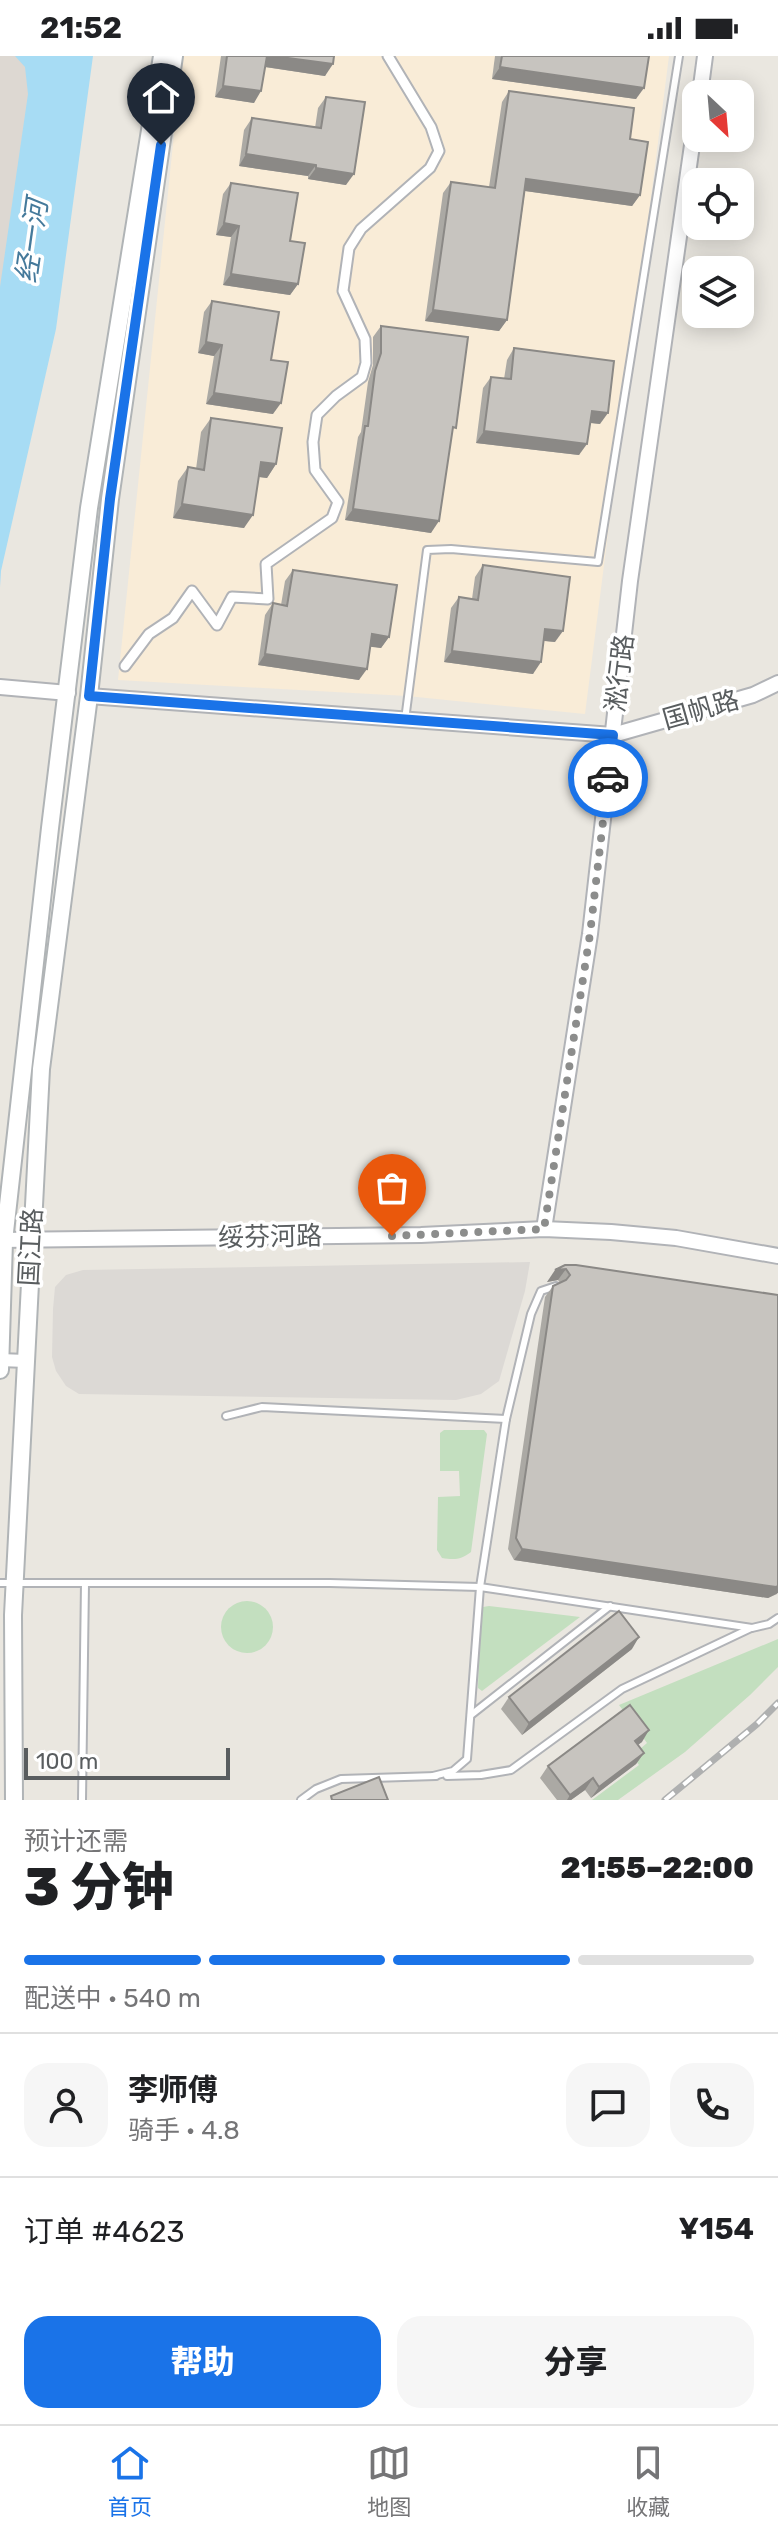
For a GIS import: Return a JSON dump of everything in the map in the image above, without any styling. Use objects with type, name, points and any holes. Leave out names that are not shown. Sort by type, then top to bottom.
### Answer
[{"type":"main road","name":"国江路","points":[[0,1370],[2,1240],[89,508],[162,56]]},
{"type":"main road","name":"国江路","points":[[14,1800],[7,1583],[26,1361],[41,1069],[89,696],[110,499],[174,56]]},
{"type":"street","points":[[125,666],[149,634],[173,618],[192,591],[217,625],[232,597],[268,599],[266,564],[332,518],[338,502],[315,470],[313,442],[317,415],[362,377],[366,363],[365,339],[343,291],[349,248],[361,229],[430,168],[439,151],[431,127],[388,56]]},
{"type":"street","points":[[702,80],[705,56]]},
{"type":"street","name":"淞行路","points":[[544,1229],[590,934],[632,565],[691,152]]},
{"type":"street","name":"国帆路","points":[[0,687],[613,735],[753,695],[778,683]]},
{"type":"street","name":"绥芬河路","points":[[2,1240],[421,1235],[544,1229],[676,1238],[778,1256]]},
{"type":"street","points":[[0,1360],[26,1361]]},
{"type":"lane","points":[[405,720],[427,550],[451,549],[598,562],[679,56]]},
{"type":"lane","points":[[433,1776],[453,1771],[467,1759],[480,1587],[506,1419],[531,1314],[541,1291],[556,1286]]},
{"type":"lane","points":[[226,1416],[262,1407],[506,1419]]},
{"type":"lane","points":[[7,1583],[480,1587],[752,1628]]},
{"type":"lane","points":[[82,1800],[85,1583]]},
{"type":"lane","points":[[471,1715],[610,1606]]},
{"type":"lane","points":[[301,1800],[316,1789],[341,1779],[481,1775],[511,1770],[622,1689],[778,1618]]},
{"type":"shaded area","points":[[0,56],[69,56],[0,336]]},
{"type":"shaded area","points":[[182,56],[669,56],[585,714],[407,696],[118,680]]},
{"type":"shaded area","points":[[530,1262],[525,1291],[499,1381],[481,1394],[456,1400],[79,1394],[66,1386],[56,1371],[52,1357],[55,1287],[66,1275],[83,1270]]},
{"type":"green space","points":[[444,1430],[484,1430],[487,1434],[471,1552],[454,1559],[442,1558],[437,1550],[438,1497],[460,1496],[459,1471],[440,1471],[440,1433]]},
{"type":"green space","points":[[247,1601],[266,1608],[273,1627],[266,1646],[247,1653],[228,1646],[221,1627],[228,1608]]},
{"type":"green space","points":[[483,1607],[580,1617],[482,1691],[478,1688],[480,1615]]},
{"type":"green space","points":[[778,1639],[778,1667],[685,1752],[618,1800],[592,1800],[639,1765],[632,1756],[647,1743],[619,1705]]},
{"type":"water","name":"经一河","points":[[15,56],[93,56],[56,329],[1,571],[0,587],[0,287],[28,94],[25,67]]},
{"type":"building","points":[[227,56],[267,56],[261,91],[223,86]]},
{"type":"building","points":[[273,56],[334,56],[333,64]]},
{"type":"building","points":[[502,56],[649,56],[644,88],[500,67]]},
{"type":"building","points":[[509,91],[634,108],[630,139],[648,142],[640,195],[526,179],[507,320],[433,310],[451,182],[495,188]]},
{"type":"building","points":[[326,97],[365,102],[354,174],[246,154],[252,118],[321,128]]},
{"type":"building","points":[[231,183],[298,193],[290,241],[305,243],[298,284],[231,274],[239,226],[224,223]]},
{"type":"building","points":[[212,301],[279,312],[271,360],[288,362],[281,403],[214,393],[222,345],[206,342]]},
{"type":"building","points":[[381,326],[468,337],[439,521],[353,509],[365,426],[368,426],[375,371],[381,353]]},
{"type":"building","points":[[514,348],[614,361],[608,413],[592,411],[587,444],[484,431],[491,377],[511,379]]},
{"type":"building","points":[[211,418],[282,428],[276,464],[261,462],[253,515],[182,504],[188,467],[204,470]]},
{"type":"building","points":[[483,565],[570,577],[563,631],[545,629],[541,662],[452,651],[459,597],[478,600]]},
{"type":"building","points":[[293,570],[397,585],[389,637],[372,634],[367,669],[265,654],[273,603],[287,606]]},
{"type":"building","points":[[565,1265],[778,1295],[778,1586],[522,1549],[516,1538],[553,1286],[570,1275],[566,1269],[555,1270]]},
{"type":"building","points":[[619,1611],[639,1637],[529,1723],[509,1697]]},
{"type":"building","points":[[630,1705],[649,1730],[635,1741],[644,1753],[599,1787],[593,1778],[570,1795],[548,1766]]},
{"type":"building","points":[[379,1777],[388,1800],[332,1800],[331,1796]]},
{"type":"railway","points":[[665,1800],[778,1703]]},
{"type":"way so far","points":[[392,1236],[544,1229],[590,934],[608,778]]},
{"type":"route","points":[[161,145],[110,499],[89,696],[613,735],[608,778]]}]
